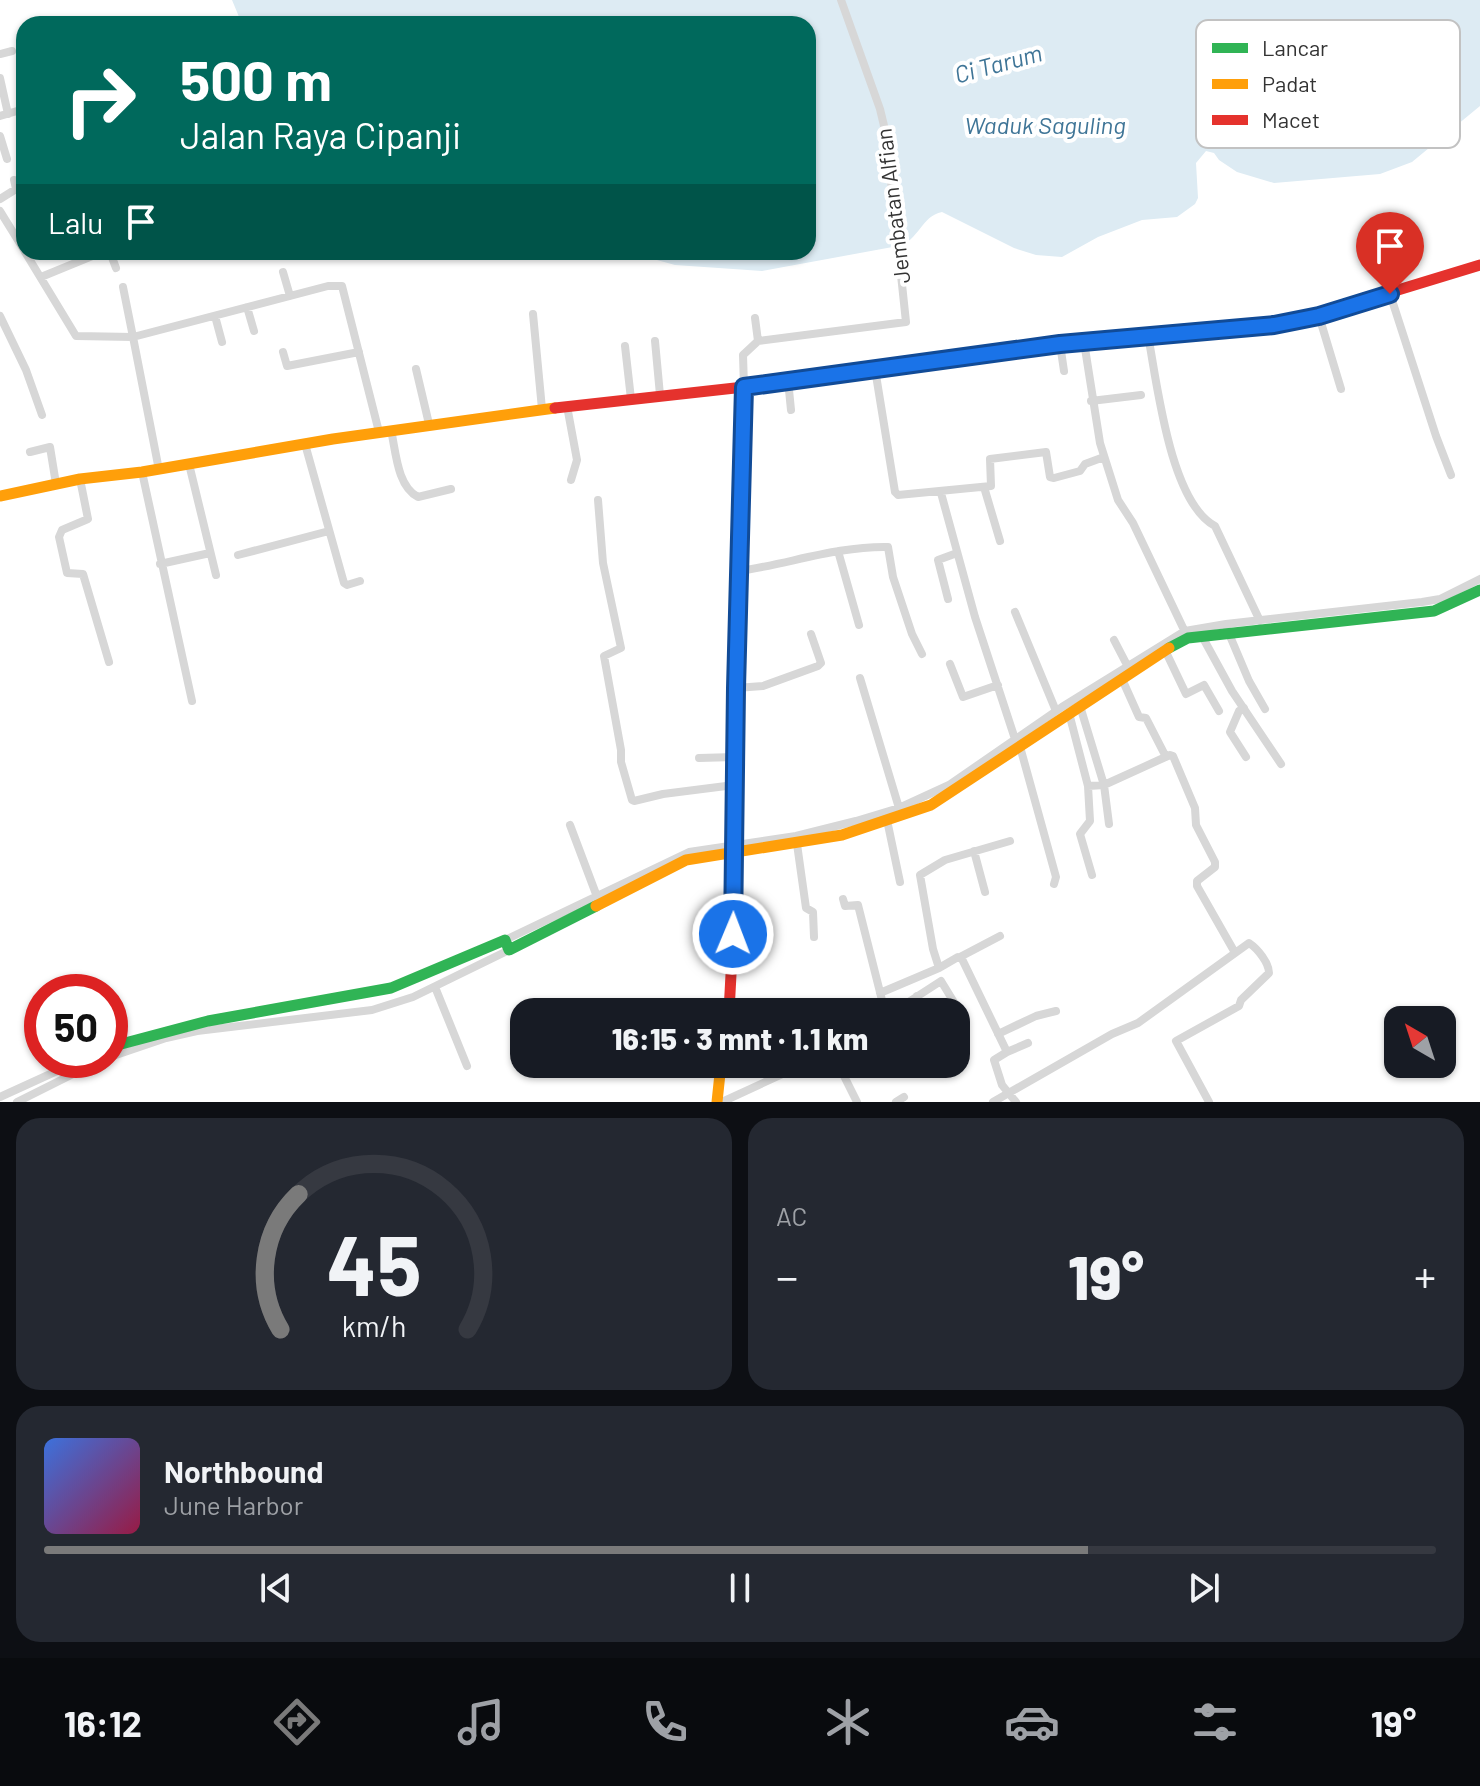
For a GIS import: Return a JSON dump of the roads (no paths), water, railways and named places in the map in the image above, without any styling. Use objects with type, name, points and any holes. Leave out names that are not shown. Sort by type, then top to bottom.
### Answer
[{"type":"street","name":"Jembatan Alfian","points":[[758,341],[906,321],[886,134],[841,0]]},
{"type":"street","points":[[0,54],[12,51]]},
{"type":"street","points":[[0,78],[4,115]]},
{"type":"street","points":[[0,136],[7,159]]},
{"type":"street","points":[[0,199],[16,189],[14,180]]},
{"type":"street","points":[[0,211],[16,237]]},
{"type":"street","points":[[31,260],[76,336],[133,337],[334,285],[342,286],[359,352],[403,481],[410,493],[418,497],[451,489]]},
{"type":"street","points":[[41,277],[82,260]]},
{"type":"street","points":[[113,260],[116,268]]},
{"type":"street","points":[[0,496],[80,479],[159,470],[429,424],[744,387],[1060,344],[1274,325],[1319,316],[1480,265]]},
{"type":"street","points":[[283,272],[290,296]]},
{"type":"street","points":[[123,287],[159,470]]},
{"type":"street","points":[[1390,294],[1451,475]]},
{"type":"street","points":[[247,307],[254,331]]},
{"type":"street","points":[[533,314],[542,409]]},
{"type":"street","points":[[0,316],[26,370],[42,415]]},
{"type":"street","points":[[215,316],[222,342]]},
{"type":"street","points":[[1319,316],[1341,389]]},
{"type":"street","points":[[730,998],[743,355],[758,341],[755,318]]},
{"type":"street","points":[[1148,335],[1181,485],[1206,522],[1215,526],[1260,621]]},
{"type":"street","points":[[655,341],[660,395]]},
{"type":"street","points":[[1084,342],[1091,401],[1118,500],[1133,523],[1187,635]]},
{"type":"street","points":[[1060,344],[1064,371]]},
{"type":"street","points":[[625,346],[631,399]]},
{"type":"street","points":[[283,352],[287,366],[359,352]]},
{"type":"street","points":[[416,369],[429,424]]},
{"type":"street","points":[[875,369],[883,431],[895,494],[899,496],[992,485],[990,459],[1046,452],[1050,477],[1054,478],[1080,471],[1085,464],[1104,457]]},
{"type":"street","points":[[788,380],[791,410]]},
{"type":"street","points":[[1091,401],[1141,395]]},
{"type":"street","points":[[567,406],[577,460],[571,480]]},
{"type":"street","points":[[305,444],[344,584],[360,581]]},
{"type":"street","points":[[30,452],[50,447],[56,484]]},
{"type":"street","points":[[189,464],[216,575]]},
{"type":"street","points":[[142,472],[192,701]]},
{"type":"street","points":[[80,479],[88,519],[62,530],[59,537],[67,573],[83,574],[109,662]]},
{"type":"street","points":[[984,487],[1000,541]]},
{"type":"street","points":[[941,493],[975,617],[1018,741],[1056,877],[1054,884]]},
{"type":"street","points":[[598,500],[603,563],[621,648],[604,656],[620,758],[632,800],[734,785]]},
{"type":"street","points":[[238,555],[329,531]]},
{"type":"street","points":[[739,571],[783,565],[830,551],[888,547],[896,588],[922,654]]},
{"type":"street","points":[[838,551],[859,625]]},
{"type":"street","points":[[160,564],[210,553]]},
{"type":"street","points":[[948,599],[938,560],[957,553]]},
{"type":"street","points":[[1018,741],[1069,713],[1187,635],[1203,638],[1260,621],[1440,599],[1480,579]]},
{"type":"street","points":[[128,1051],[197,1031],[372,1010],[435,987],[507,945],[686,860],[887,820],[929,801],[1127,665],[1187,635],[1434,611],[1480,590]]},
{"type":"street","points":[[1015,612],[1056,711]]},
{"type":"street","points":[[1227,630],[1265,709]]},
{"type":"street","points":[[736,688],[763,686],[818,666],[821,663],[811,634]]},
{"type":"street","points":[[1203,638],[1232,691],[1281,764]]},
{"type":"street","points":[[1114,640],[1127,665]]},
{"type":"street","points":[[1165,650],[1186,694],[1205,686],[1219,711]]},
{"type":"street","points":[[950,664],[963,697],[998,685]]},
{"type":"street","points":[[860,678],[899,808]]},
{"type":"street","points":[[1122,679],[1139,717],[1146,718],[1166,757]]},
{"type":"street","points":[[1232,691],[1249,681]]},
{"type":"street","points":[[1080,706],[1086,716],[1104,785],[1109,824]]},
{"type":"street","points":[[1244,708],[1239,711],[1230,732],[1246,757]]},
{"type":"street","points":[[1069,713],[1088,786],[1090,821],[1080,834],[1092,875]]},
{"type":"street","points":[[1088,786],[1104,785],[1173,756],[1195,808],[1196,825],[1215,862],[1215,867],[1197,881],[1197,886],[1234,951]]},
{"type":"street","points":[[699,758],[735,757]]},
{"type":"street","points":[[571,913],[596,894],[689,852],[797,844],[899,808],[929,801]]},
{"type":"street","points":[[887,820],[900,882]]},
{"type":"street","points":[[570,825],[596,894]]},
{"type":"street","points":[[939,968],[920,875],[936,864],[1010,841]]},
{"type":"street","points":[[797,844],[806,908],[813,912],[814,937]]},
{"type":"street","points":[[974,851],[985,892]]},
{"type":"street","points":[[843,899],[845,906],[858,905],[881,998]]},
{"type":"street","points":[[880,993],[939,968],[1000,936]]},
{"type":"street","points":[[993,1102],[1112,1034],[1138,1023],[1249,943],[1270,969],[1269,973],[1241,1000],[1239,1006],[1176,1041],[1209,1102]]},
{"type":"street","points":[[128,1041],[172,1028],[376,991],[507,945]]},
{"type":"street","points":[[960,957],[1007,1052]]},
{"type":"street","points":[[914,998],[941,981],[951,998]]},
{"type":"street","points":[[435,987],[467,1066]]},
{"type":"street","points":[[998,1034],[1036,1016],[1056,1011]]},
{"type":"street","points":[[1016,1102],[1002,1085],[994,1060],[1028,1043]]},
{"type":"street","points":[[6,1098],[45,1078]]},
{"type":"street","points":[[17,1102],[65,1078]]},
{"type":"street","points":[[721,1078],[720,1102],[773,1078]]},
{"type":"street","points":[[845,1078],[857,1102]]},
{"type":"water","name":"Waduk Saguling","points":[[232,0],[1480,0],[1480,106],[1460,122],[1460,20],[1196,20],[1196,148],[1429,148],[1412,162],[1380,174],[1274,183],[1237,172],[1214,153],[1206,151],[1196,163],[1198,198],[1195,204],[1177,217],[1142,220],[1098,237],[1062,257],[1036,255],[1014,248],[942,212],[929,218],[911,239],[898,246],[762,271],[675,265],[657,260],[816,260],[816,16],[239,16]]},
{"type":"water label","name":"Ci Tarum","points":[[998,63]]}]
